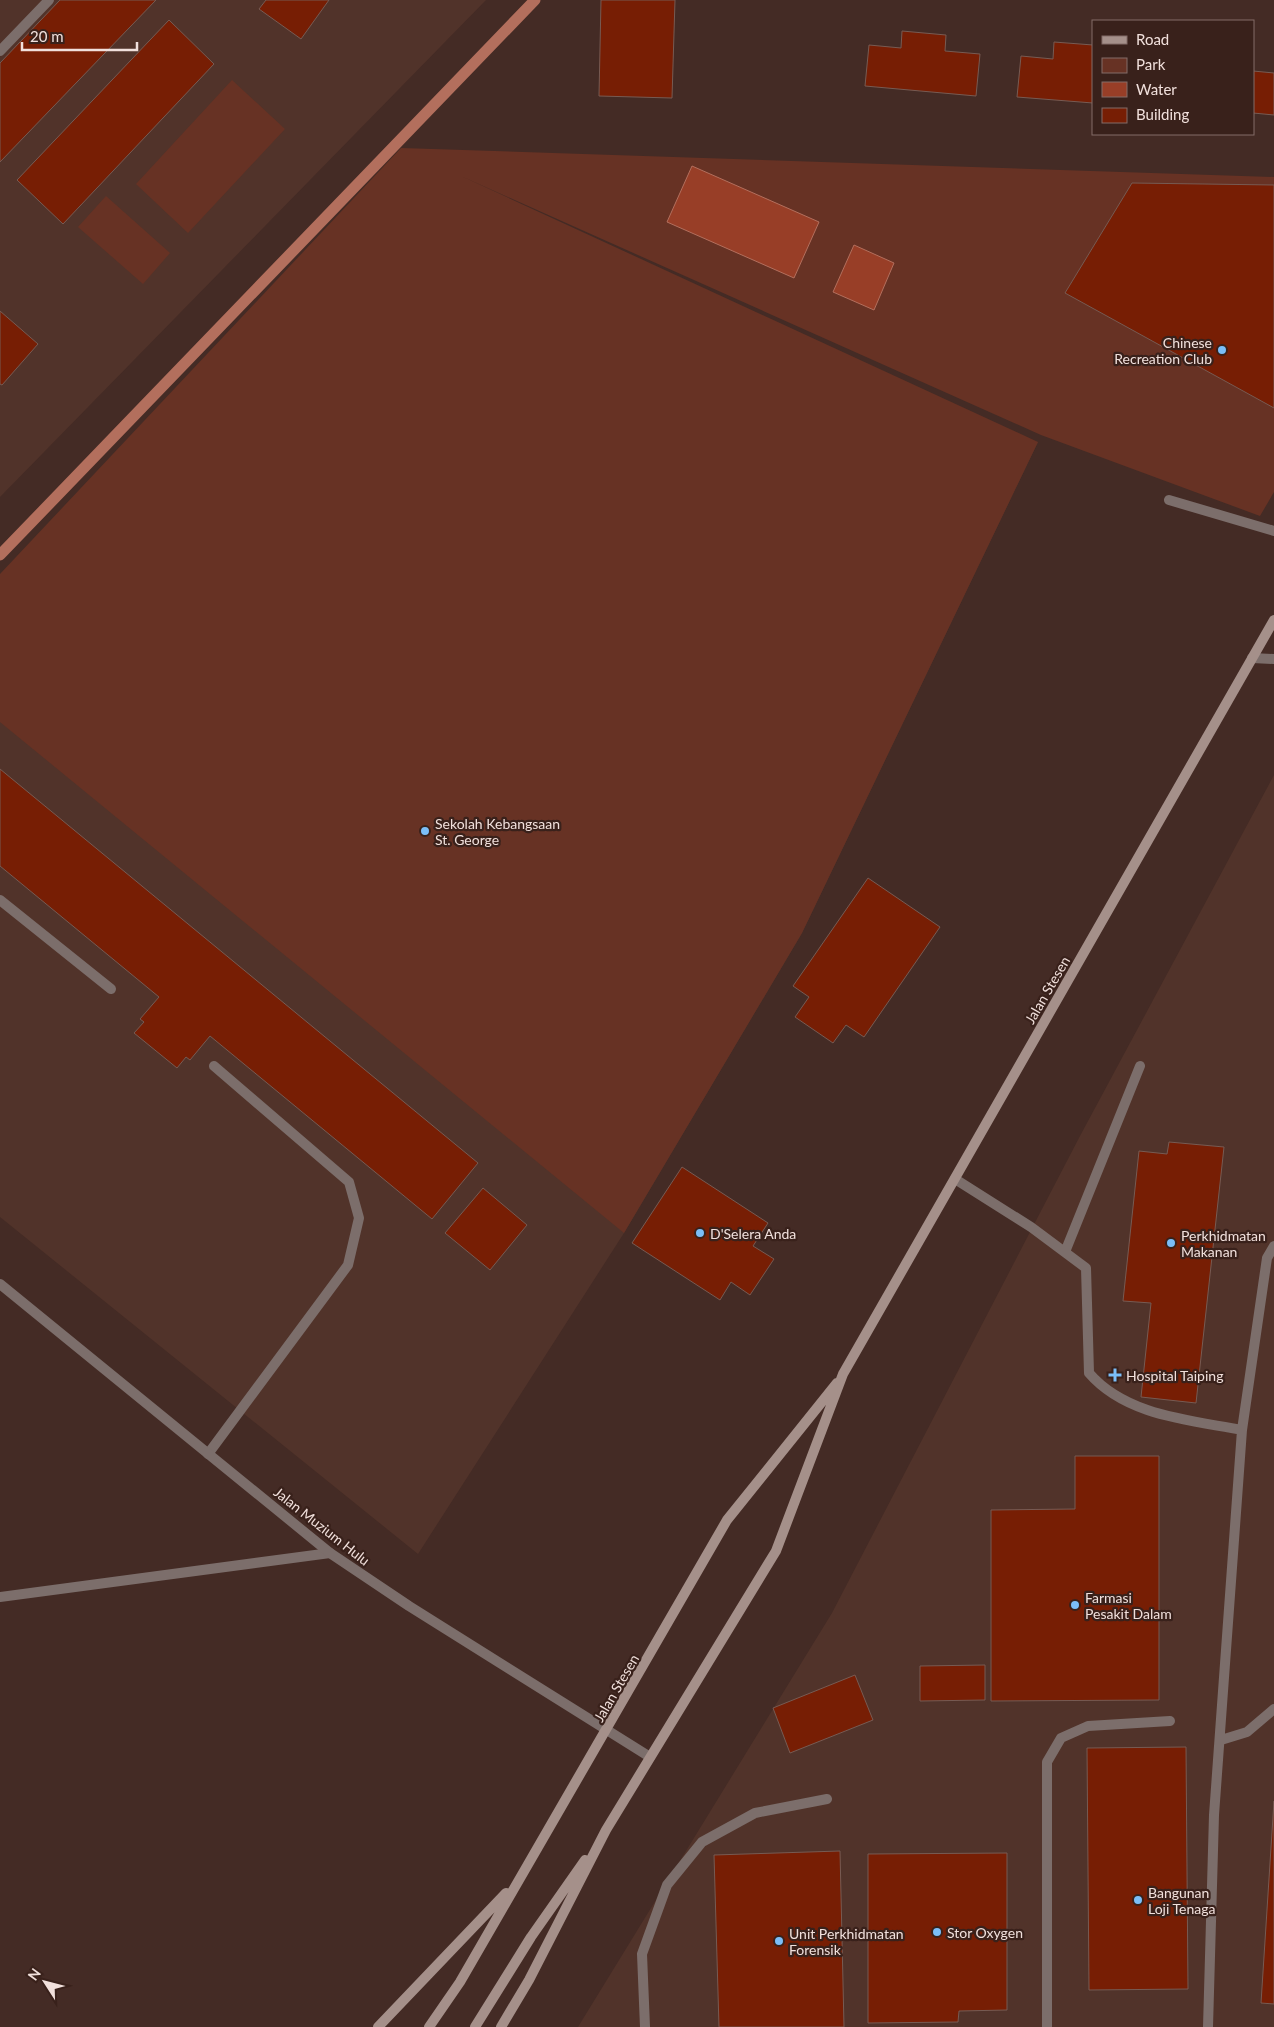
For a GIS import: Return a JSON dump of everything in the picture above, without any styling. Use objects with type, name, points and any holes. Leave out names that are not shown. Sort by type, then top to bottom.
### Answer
[{"type":"main road","name":"Jalan Stesen","points":[[429,2027],[460,1982],[517,1881],[607,1731],[727,1520],[843,1374],[1274,620]]},
{"type":"main road","name":"Jalan Stesen","points":[[501,2027],[529,1980],[606,1830],[776,1551],[843,1374]]},
{"type":"main road","points":[[475,2027],[530,1937],[606,1830]]},
{"type":"main road","points":[[378,2027],[517,1881]]},
{"type":"street","points":[[0,51],[49,0]]},
{"type":"street","points":[[1168,500],[1274,531]]},
{"type":"street","points":[[1252,658],[1274,659]]},
{"type":"street","points":[[0,900],[111,989]]},
{"type":"street","points":[[208,1454],[348,1265],[359,1218],[349,1182],[214,1066]]},
{"type":"street","points":[[1065,1252],[1140,1066]]},
{"type":"street","points":[[955,1178],[1086,1268],[1089,1373],[1096,1381],[1145,1411],[1242,1430]]},
{"type":"street","points":[[1208,2027],[1214,1816],[1242,1430],[1267,1258],[1274,1246]]},
{"type":"street","name":"Jalan Muzium Hulu","points":[[0,1284],[330,1552],[409,1606],[650,1757]]},
{"type":"street","points":[[0,1597],[330,1552]]},
{"type":"street","points":[[1221,1740],[1248,1732],[1274,1709]]},
{"type":"street","points":[[1047,2027],[1047,1762],[1061,1738],[1088,1726],[1170,1721]]},
{"type":"street","points":[[645,2027],[642,1954],[667,1885],[702,1842],[755,1813],[827,1799]]},
{"type":"shaded area","points":[[0,0],[486,0],[0,497]]},
{"type":"shaded area","name":"Sekolah Kebangsaan St. George","points":[[1038,442],[802,933],[624,1233],[418,1554],[0,1217],[0,574]]},
{"type":"shaded area","name":"Hospital Taiping","points":[[1274,775],[1274,2027],[578,2027],[832,1613],[1080,1136]]},
{"type":"green space","points":[[232,80],[285,129],[188,233],[136,184]]},
{"type":"green space","name":"Sekolah Kebangsaan St. George","points":[[401,148],[1274,177],[1274,492],[1260,516],[1041,435],[461,176],[1038,442],[802,933],[624,1233],[0,722],[0,574]]},
{"type":"green space","points":[[106,196],[170,253],[143,284],[78,227]]},
{"type":"water","points":[[692,166],[819,222],[794,278],[667,222]]},
{"type":"water","points":[[854,245],[894,263],[874,310],[833,292]]},
{"type":"building","points":[[60,0],[156,0],[0,162],[0,63]]},
{"type":"building","points":[[266,0],[329,0],[301,39],[259,9]]},
{"type":"building","points":[[601,0],[675,0],[672,98],[599,96]]},
{"type":"building","points":[[169,20],[214,64],[63,224],[17,180]]},
{"type":"building","points":[[902,31],[946,35],[945,51],[980,54],[976,96],[865,86],[869,45],[901,48]]},
{"type":"building","points":[[1054,42],[1092,45],[1092,103],[1017,97],[1021,56],[1053,59]]},
{"type":"building","points":[[1254,71],[1274,73],[1274,115],[1254,113]]},
{"type":"building","name":"Chinese Recreation Club","points":[[1132,183],[1274,185],[1274,408],[1065,293]]},
{"type":"building","points":[[0,311],[38,344],[2,385],[0,384]]},
{"type":"building","points":[[0,769],[478,1163],[432,1219],[210,1036],[190,1060],[186,1057],[177,1068],[134,1033],[144,1022],[140,1019],[159,997],[0,866]]},
{"type":"building","points":[[868,878],[940,927],[864,1037],[846,1025],[833,1043],[795,1017],[809,997],[793,986]]},
{"type":"building","name":"Perkhidmatan Makanan","points":[[1169,1142],[1224,1147],[1196,1403],[1141,1397],[1151,1303],[1123,1301],[1139,1151],[1167,1154]]},
{"type":"building","name":"D'Selera Anda","points":[[682,1167],[768,1223],[753,1246],[774,1259],[750,1295],[731,1282],[720,1300],[632,1243]]},
{"type":"building","points":[[483,1188],[527,1225],[490,1270],[445,1233]]},
{"type":"building","name":"Farmasi Pesakit Dalam","points":[[1075,1456],[1159,1456],[1159,1700],[991,1701],[991,1510],[1075,1509]]},
{"type":"building","points":[[985,1665],[985,1700],[920,1701],[920,1666]]},
{"type":"building","points":[[855,1675],[873,1720],[790,1753],[773,1708]]},
{"type":"building","name":"Bangunan Loji Tenaga","points":[[1186,1747],[1188,1989],[1089,1990],[1087,1748]]},
{"type":"building","points":[[1274,1801],[1274,2004],[1261,2003]]},
{"type":"building","name":"Unit Perkhidmatan Forensik","points":[[840,1851],[844,2027],[719,2027],[714,1855]]},
{"type":"building","name":"Stor Oxygen","points":[[1007,1853],[1007,2010],[959,2011],[958,2022],[868,2023],[868,1854]]},
{"type":"waterway","points":[[0,555],[535,0]]},
{"type":"place","name":"Chinese Recreation Club","points":[[1222,350]]},
{"type":"place","name":"Sekolah Kebangsaan St. George","points":[[425,831]]},
{"type":"place","name":"D'Selera Anda","points":[[700,1233]]},
{"type":"place","name":"Perkhidmatan Makanan","points":[[1171,1243]]},
{"type":"place","name":"Hospital Taiping","points":[[1115,1375]]},
{"type":"place","name":"Farmasi Pesakit Dalam","points":[[1075,1605]]},
{"type":"place","name":"Bangunan Loji Tenaga","points":[[1138,1900]]},
{"type":"place","name":"Stor Oxygen","points":[[937,1932]]},
{"type":"place","name":"Unit Perkhidmatan Forensik","points":[[779,1941]]}]
